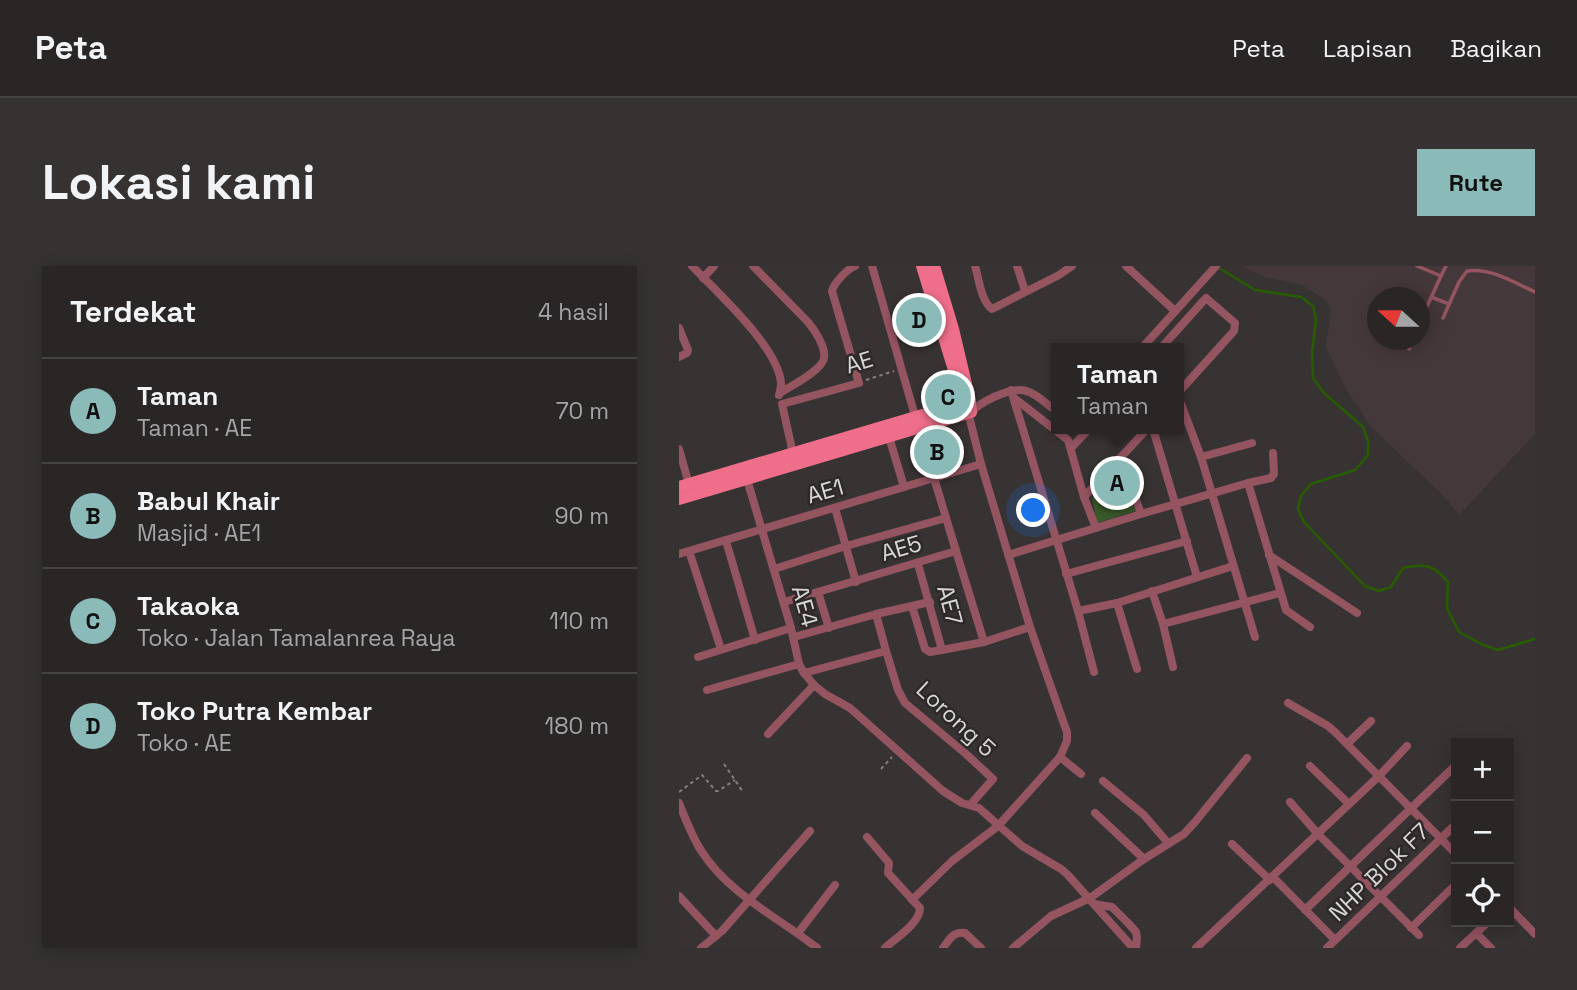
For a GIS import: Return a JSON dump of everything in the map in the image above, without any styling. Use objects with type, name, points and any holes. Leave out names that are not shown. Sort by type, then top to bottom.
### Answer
[{"type":"main road","points":[[922,266],[970,409]]},
{"type":"main road","points":[[934,266],[953,329],[970,409]]},
{"type":"main road","points":[[679,499],[915,416],[970,409]]},
{"type":"main road","points":[[795,458],[889,437],[970,409]]},
{"type":"main road","points":[[684,485],[745,474]]},
{"type":"street","points":[[692,266],[761,340],[777,369],[795,458]]},
{"type":"street","points":[[703,278],[714,266]]},
{"type":"street","points":[[753,266],[809,322],[823,352],[822,364],[780,393]]},
{"type":"street","points":[[855,266],[845,271],[832,291],[859,383]]},
{"type":"street","name":"AE","points":[[872,266],[902,369]]},
{"type":"street","points":[[975,266],[990,309],[1057,270],[1072,266]]},
{"type":"street","points":[[1017,266],[1024,291]]},
{"type":"street","points":[[1126,266],[1175,311]]},
{"type":"street","points":[[1146,343],[1216,266]]},
{"type":"street","points":[[1165,343],[1206,298],[1233,320],[1235,328],[1184,386]]},
{"type":"street","points":[[679,328],[688,350],[679,357]]},
{"type":"street","points":[[902,369],[915,416]]},
{"type":"street","name":"AE","points":[[782,404],[859,383]]},
{"type":"street","points":[[912,900],[952,861],[998,826],[1060,757],[1067,741],[1067,732],[1030,627],[981,464],[970,409],[1020,389],[1033,394],[1051,407]]},
{"type":"street","points":[[1013,394],[1051,425]]},
{"type":"street","points":[[1013,394],[1094,672]]},
{"type":"street","points":[[1184,412],[1201,457],[1255,637]]},
{"type":"street","points":[[1062,434],[1071,448],[1084,497],[1096,528]]},
{"type":"street","points":[[1071,448],[1084,434]]},
{"type":"street","points":[[1084,497],[1142,434]]},
{"type":"street","points":[[1155,434],[1198,577]]},
{"type":"street","points":[[889,437],[904,487]]},
{"type":"street","points":[[1201,457],[1252,443]]},
{"type":"street","points":[[679,449],[684,485]]},
{"type":"street","points":[[1008,555],[1273,477],[1273,453]]},
{"type":"street","points":[[1121,457],[1141,514]]},
{"type":"street","name":"AE1","points":[[679,554],[981,464]]},
{"type":"street","name":"AE4","points":[[707,690],[799,664],[793,632],[745,474]]},
{"type":"street","name":"AE5","points":[[784,602],[956,551],[934,478]]},
{"type":"street","points":[[1248,483],[1287,612],[1310,627]]},
{"type":"street","points":[[835,508],[856,582]]},
{"type":"street","points":[[774,569],[946,517]]},
{"type":"street","points":[[726,541],[755,640]]},
{"type":"street","points":[[1066,574],[1187,541]]},
{"type":"street","points":[[689,551],[721,649]]},
{"type":"street","points":[[956,551],[984,642]]},
{"type":"street","points":[[1269,555],[1357,613]]},
{"type":"street","name":"AE7","points":[[918,564],[942,650],[984,642],[1030,627]]},
{"type":"street","points":[[1078,611],[1117,603],[1233,565]]},
{"type":"street","points":[[1152,591],[1173,667]]},
{"type":"street","points":[[818,592],[829,628]]},
{"type":"street","points":[[1163,624],[1280,593]]},
{"type":"street","points":[[698,657],[755,640],[829,628],[930,602]]},
{"type":"street","points":[[1117,603],[1137,669]]},
{"type":"street","points":[[912,606],[925,649],[930,652],[942,650]]},
{"type":"street","points":[[804,673],[886,651],[876,614]]},
{"type":"street","name":"Lorong 5","points":[[886,651],[898,690],[905,703],[993,779],[970,805]]},
{"type":"street","points":[[799,664],[814,685],[850,708],[943,791],[958,801],[979,808],[1030,852],[1061,869],[1135,948]]},
{"type":"street","points":[[768,734],[814,685]]},
{"type":"street","points":[[1288,703],[1328,726],[1451,849]]},
{"type":"street","points":[[1347,744],[1371,721]]},
{"type":"street","points":[[1199,947],[1379,776],[1407,746]]},
{"type":"street","points":[[1060,757],[1081,774]]},
{"type":"street","points":[[1013,948],[1051,915],[1092,901],[1144,859],[1188,831],[1247,758]]},
{"type":"street","points":[[1310,766],[1349,804]]},
{"type":"street","points":[[1305,910],[1451,770]]},
{"type":"street","points":[[1103,781],[1144,815],[1168,843]]},
{"type":"street","points":[[1290,802],[1318,834],[1419,935]]},
{"type":"street","points":[[679,803],[694,840],[707,860],[732,887],[817,948]]},
{"type":"street","points":[[1095,813],[1144,859]]},
{"type":"street","name":"NHP Blok F7","points":[[1327,948],[1451,829]]},
{"type":"street","points":[[701,948],[716,936],[810,831]]},
{"type":"street","points":[[867,837],[890,864],[888,873],[920,908],[916,920],[885,948]]},
{"type":"street","points":[[1232,844],[1335,940]]},
{"type":"street","points":[[798,933],[835,886]]},
{"type":"street","points":[[1411,928],[1451,889]]},
{"type":"street","points":[[679,896],[716,936]]},
{"type":"street","points":[[1092,901],[1112,907],[1129,924],[1136,932],[1135,948]]},
{"type":"street","points":[[1514,912],[1535,934]]},
{"type":"street","points":[[1460,948],[1483,927]]},
{"type":"street","points":[[943,948],[953,934],[962,932],[981,948]]},
{"type":"street","points":[[1476,933],[1491,948]]},
{"type":"lane","points":[[1417,266],[1441,276]]},
{"type":"lane","points":[[1446,266],[1431,297],[1449,304]]},
{"type":"lane","points":[[1443,318],[1458,282],[1467,271],[1488,272],[1534,291],[1535,286]]},
{"type":"path","name":"AE","points":[[859,383],[902,369]]},
{"type":"path","points":[[881,769],[898,751]]},
{"type":"path","points":[[724,764],[743,792]]},
{"type":"path","points":[[679,792],[702,775],[716,791],[735,780]]},
{"type":"shaded area","points":[[1242,266],[1535,266],[1535,434],[1459,515],[1443,495],[1372,428],[1346,389],[1326,347],[1331,311],[1327,301],[1302,285],[1265,277]]},
{"type":"green space","points":[[1121,467],[1135,511],[1097,523],[1092,498]]},
{"type":"waterway","points":[[1219,268],[1255,290],[1301,297],[1313,306],[1316,319],[1312,354],[1313,378],[1324,393],[1363,427],[1368,441],[1368,455],[1355,470],[1311,484],[1301,496],[1298,509],[1304,522],[1365,586],[1379,591],[1391,587],[1403,568],[1429,567],[1448,582],[1447,608],[1459,632],[1498,650],[1535,639]]},
{"type":"place","name":"Toko Putra Kembar","points":[[919,320]]},
{"type":"place","name":"Takaoka","points":[[948,397]]},
{"type":"place","name":"Babul Khair","points":[[937,452]]},
{"type":"place","name":"Taman","points":[[1117,483]]}]
